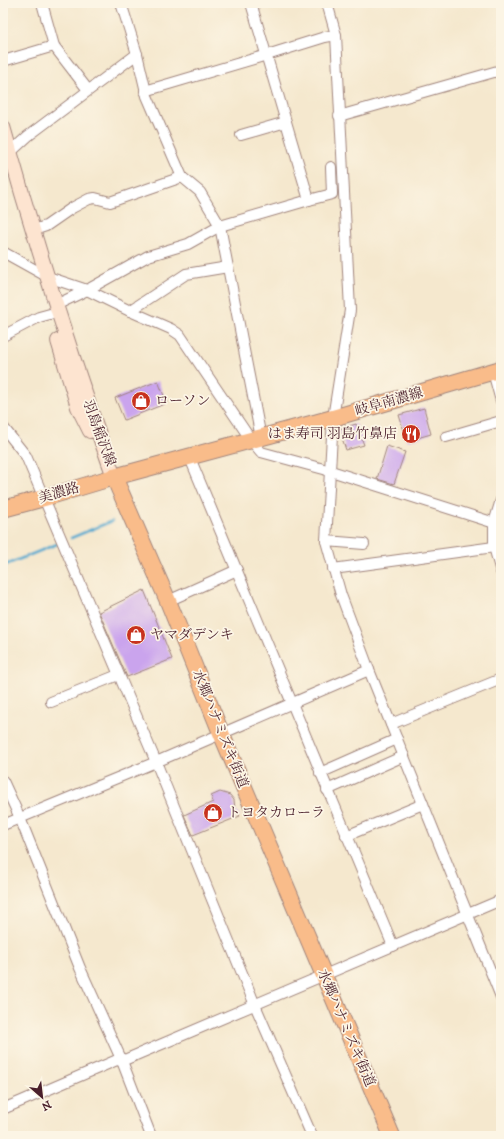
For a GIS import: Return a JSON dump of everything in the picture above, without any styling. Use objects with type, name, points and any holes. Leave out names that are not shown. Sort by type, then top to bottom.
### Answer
[{"type":"main road","name":"羽島稲沢線","points":[[3,127],[5,155],[53,310],[114,477]]},
{"type":"main road","name":"羽島稲沢線","points":[[5,155],[34,230],[42,274]]},
{"type":"main road","name":"岐阜南濃線","points":[[114,477],[190,458],[497,370]]},
{"type":"main road","name":"美濃路","points":[[3,509],[114,477]]},
{"type":"main road","name":"水郷ハナミズキ街道","points":[[114,477],[168,601],[221,733],[392,1136]]},
{"type":"street","points":[[42,3],[54,46],[88,90]]},
{"type":"street","points":[[121,3],[137,54],[145,91],[182,177],[200,192],[220,226],[256,439],[261,452],[331,471],[498,524]]},
{"type":"street","points":[[251,3],[309,200]]},
{"type":"street","points":[[327,3],[336,35],[350,310],[333,418],[326,541],[341,595],[391,724],[501,997]]},
{"type":"street","points":[[145,91],[336,35]]},
{"type":"street","points":[[3,60],[54,46]]},
{"type":"street","points":[[5,155],[137,54]]},
{"type":"street","points":[[339,116],[501,70]]},
{"type":"street","points":[[241,135],[286,122]]},
{"type":"street","points":[[3,336],[53,310],[148,256],[188,244],[220,226],[332,194],[331,167]]},
{"type":"street","points":[[34,230],[46,226],[72,208],[89,199],[95,198],[110,202],[182,177]]},
{"type":"street","points":[[3,252],[42,274],[88,290],[130,311],[171,328],[180,335],[256,439]]},
{"type":"street","points":[[130,311],[186,274],[228,267]]},
{"type":"street","points":[[497,370],[501,401]]},
{"type":"street","points":[[446,437],[501,421]]},
{"type":"street","points":[[3,427],[26,456],[156,762],[255,1005],[312,1136]]},
{"type":"street","points":[[190,458],[393,946]]},
{"type":"street","points":[[501,500],[494,547],[501,572]]},
{"type":"street","points":[[326,541],[364,544]]},
{"type":"street","points":[[333,568],[494,547]]},
{"type":"street","points":[[168,601],[236,570]]},
{"type":"street","points":[[3,825],[9,821],[20,818],[156,762],[370,670]]},
{"type":"street","points":[[51,702],[118,675]]},
{"type":"street","points":[[391,724],[501,679]]},
{"type":"street","points":[[320,772],[397,739]]},
{"type":"street","points":[[327,790],[404,756]]},
{"type":"street","points":[[3,781],[20,818],[80,968],[122,1062],[151,1136]]},
{"type":"street","points":[[346,836],[423,804]]},
{"type":"street","points":[[3,1109],[117,1060],[122,1062],[501,900]]},
{"type":"building","name":"ローソン","points":[[158,381],[167,403],[124,420],[115,398]]},
{"type":"building","points":[[424,408],[431,434],[407,441],[399,415]]},
{"type":"building","points":[[356,424],[364,445],[346,450],[339,429]]},
{"type":"building","points":[[387,446],[405,452],[394,484],[377,479]]},
{"type":"building","name":"ヤマダデンキ","points":[[144,590],[172,659],[127,677],[99,612]]},
{"type":"building","name":"トヨタカローラ","points":[[220,792],[230,795],[234,800],[235,810],[240,816],[193,835],[184,815],[213,802],[211,796]]},
{"type":"waterway","points":[[71,538],[112,521]]},
{"type":"waterway","points":[[3,566],[57,544]]},
{"type":"place","name":"ローソン","points":[[141,401]]},
{"type":"place","name":"はま寿司 羽島竹鼻店","points":[[411,434]]},
{"type":"place","name":"ヤマダデンキ","points":[[136,635]]},
{"type":"place","name":"トヨタカローラ","points":[[213,813]]}]
